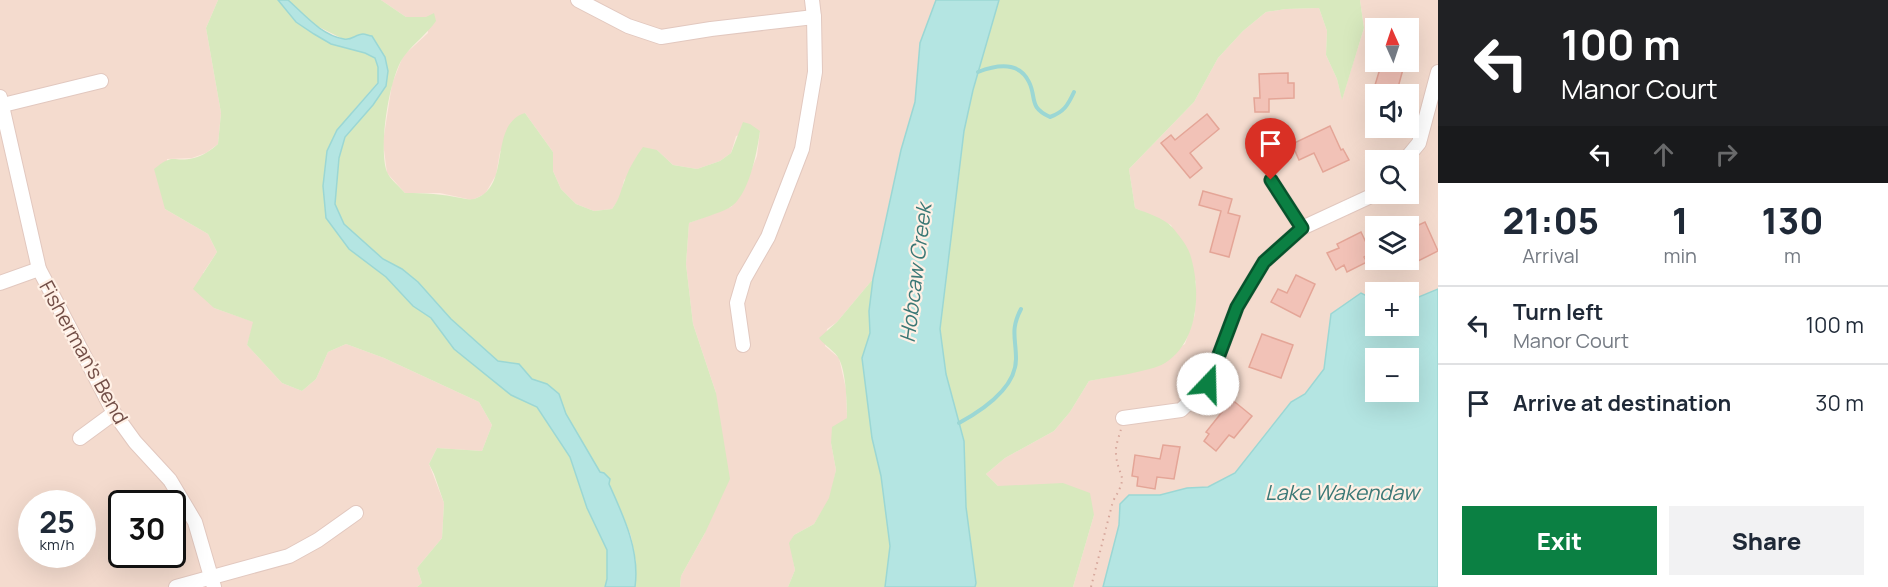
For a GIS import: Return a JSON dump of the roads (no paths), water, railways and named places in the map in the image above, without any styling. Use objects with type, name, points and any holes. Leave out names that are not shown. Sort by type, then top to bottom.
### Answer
[{"type":"street","points":[[578,0],[628,26],[661,37],[814,17]]},
{"type":"street","points":[[743,345],[737,303],[744,279],[768,237],[802,149],[815,72],[812,0]]},
{"type":"street","points":[[1413,150],[1419,143],[1438,72]]},
{"type":"street","points":[[2,101],[101,81]]},
{"type":"street","name":"Fisherman's Bend","points":[[2,101],[39,269],[114,413],[135,442],[170,480],[195,522],[212,583]]},
{"type":"street","points":[[1271,180],[1302,228]]},
{"type":"street","points":[[1123,418],[1180,410],[1208,384],[1237,307],[1264,262],[1302,228],[1365,199]]},
{"type":"street","points":[[0,283],[39,269]]},
{"type":"street","points":[[80,438],[114,413]]},
{"type":"street","points":[[176,587],[212,583],[289,556],[318,540],[356,513]]},
{"type":"water","points":[[278,0],[288,0],[314,24],[336,37],[347,39],[360,34],[372,36],[385,57],[388,71],[386,86],[345,137],[339,158],[335,204],[344,224],[383,259],[402,269],[418,282],[451,319],[498,361],[519,364],[532,379],[547,384],[559,394],[566,414],[600,472],[610,479],[609,484],[630,534],[635,560],[635,587],[605,587],[607,550],[587,508],[570,457],[537,407],[511,395],[454,349],[431,318],[413,306],[386,277],[349,249],[326,218],[323,186],[327,151],[337,130],[378,83],[378,67],[375,58],[331,44],[296,22]]},
{"type":"water","name":"Hobcaw Creek","points":[[936,0],[999,0],[973,90],[964,131],[940,329],[946,374],[964,441],[966,507],[976,583],[975,587],[885,587],[890,546],[881,476],[872,438],[862,358],[870,333],[869,311],[873,279],[901,150],[915,102],[920,43]]},
{"type":"water","name":"Lake Wakendaw","points":[[1438,289],[1438,587],[1103,587],[1119,525],[1120,504],[1129,495],[1160,495],[1187,488],[1208,487],[1235,473],[1291,402],[1305,394],[1324,369],[1331,314],[1361,293],[1365,295],[1365,336],[1419,336],[1419,297]]},
{"type":"waterway","points":[[978,72],[1006,66],[1019,71],[1029,82],[1036,106],[1050,117],[1065,108],[1074,92]]},
{"type":"waterway","points":[[959,423],[987,405],[1010,380],[1016,359],[1014,334],[1021,309]]}]
